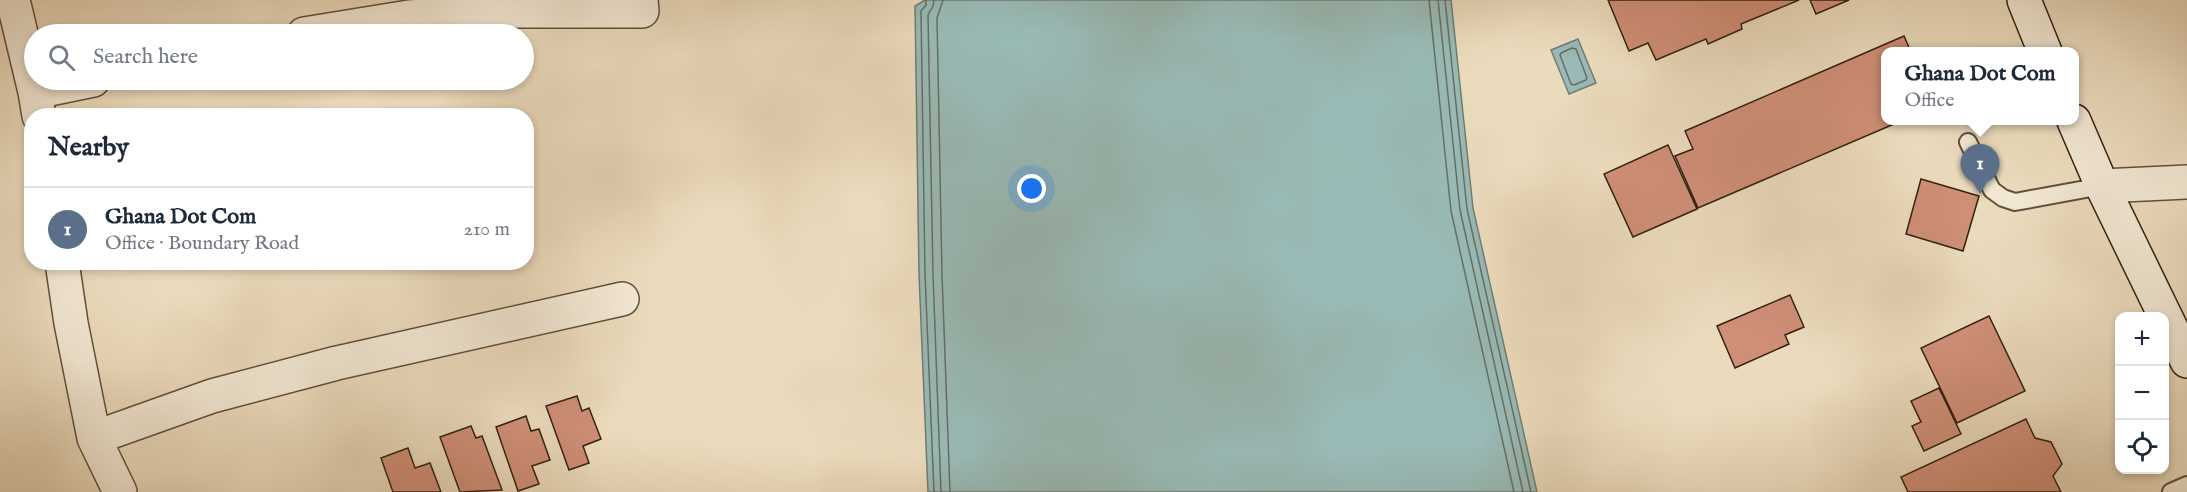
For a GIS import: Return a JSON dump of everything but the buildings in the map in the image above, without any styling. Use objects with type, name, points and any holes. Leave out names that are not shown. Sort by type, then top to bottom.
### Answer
[{"type":"street","points":[[13,0],[24,48]]},
{"type":"street","points":[[344,24],[408,8],[498,11],[642,11],[641,0]]},
{"type":"street","points":[[2024,0],[2043,47]]},
{"type":"street","points":[[37,104],[70,90]]},
{"type":"street","points":[[2076,125],[2102,186],[2187,361]]},
{"type":"street","points":[[2102,186],[2187,182]]},
{"type":"street","points":[[63,270],[71,323],[94,438],[120,492]]},
{"type":"street","points":[[94,438],[212,396],[337,363],[622,299]]},
{"type":"lane","points":[[1968,142],[1992,190],[2003,198],[2015,202],[2102,186]]},
{"type":"lane","points":[[2171,492],[2187,485]]},
{"type":"water","points":[[925,0],[1451,0],[1473,208],[1537,492],[928,492],[919,274],[915,6]]},
{"type":"water","points":[[1578,39],[1596,83],[1569,94],[1551,50]]},
{"type":"place","name":"Ghana Dot Com","points":[[1980,194]]}]
